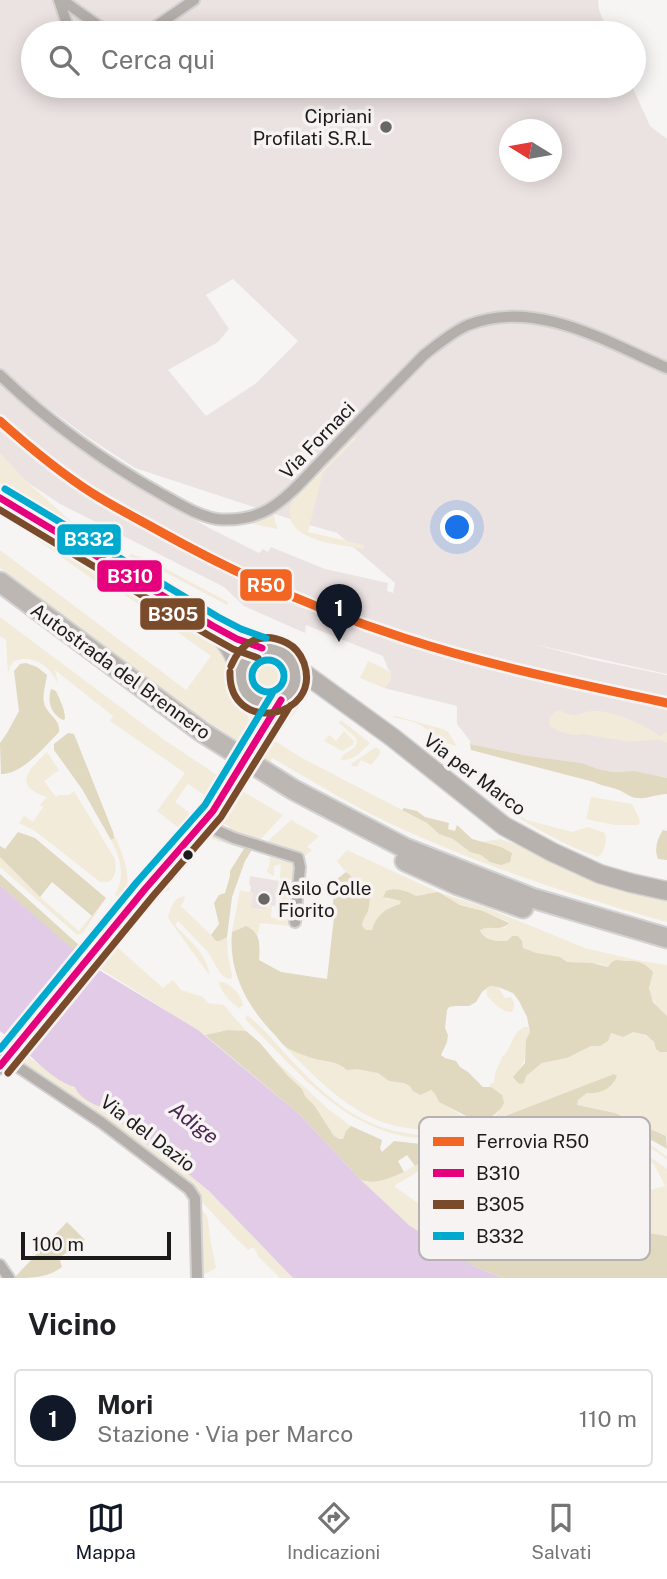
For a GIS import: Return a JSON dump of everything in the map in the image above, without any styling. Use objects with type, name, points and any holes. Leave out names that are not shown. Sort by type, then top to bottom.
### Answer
[{"type":"highway","name":"Autostrada del Brennero","points":[[0,582],[202,732],[294,790],[405,848],[532,898],[667,938]]},
{"type":"highway","name":"Autostrada del Brennero","points":[[0,598],[184,735],[288,801],[386,853],[458,885],[582,927],[667,950]]},
{"type":"main road","points":[[0,498],[213,626],[237,639],[262,648],[279,650],[287,655],[294,666],[295,680],[293,688],[282,699],[220,800],[202,824],[145,889],[6,1060]]},
{"type":"main road","points":[[213,626],[232,651],[240,671],[242,686],[251,698],[261,731]]},
{"type":"main road","points":[[240,671],[247,656],[262,648]]},
{"type":"main road","name":"Via per Marco","points":[[294,666],[392,737],[504,826],[600,874],[667,891]]},
{"type":"main road","name":"Via per Marco","points":[[282,699],[298,694],[314,694],[344,702]]},
{"type":"main road","points":[[251,698],[265,704],[282,699]]},
{"type":"street","points":[[61,0],[66,21]]},
{"type":"street","points":[[61,0],[92,21]]},
{"type":"street","points":[[163,21],[194,0]]},
{"type":"street","name":"Via Fornaci","points":[[0,375],[70,436],[115,467],[188,509],[217,519],[226,519],[260,513],[284,498],[424,355],[445,338],[468,325],[507,316],[547,319],[667,368]]},
{"type":"street","points":[[202,824],[234,838],[298,858],[300,867],[295,922]]},
{"type":"street","name":"Via del Dazio","points":[[6,1060],[102,1123],[189,1189],[195,1198],[197,1278]]},
{"type":"street","points":[[0,1265],[9,1278]]},
{"type":"shaded area","points":[[0,0],[598,0],[604,21],[21,21],[21,98],[637,98],[650,126],[667,139],[667,674],[533,644],[667,675],[667,778],[635,771],[613,772],[582,763],[470,744],[457,724],[457,706],[384,688],[389,682],[391,672],[383,656],[306,625],[305,633],[244,606],[224,587],[60,504],[27,482],[0,454],[0,382],[88,454],[139,488],[209,528],[259,553],[263,549],[268,552],[271,547],[325,569],[388,583],[387,591],[393,593],[395,583],[337,533],[135,468],[86,436],[0,369]],"holes":[[[233,279],[298,341],[255,384],[206,416],[168,370],[218,342],[229,329],[206,295]]]},
{"type":"shaded area","points":[[354,437],[356,439],[323,472],[308,532],[365,545],[363,549],[328,543],[305,535],[296,528],[291,519],[290,508],[297,493]]},
{"type":"shaded area","points":[[0,454],[27,482],[99,546],[0,483]]},
{"type":"shaded area","points":[[0,506],[215,637],[228,661],[230,690],[246,711],[251,726],[302,758],[427,823],[439,834],[453,839],[490,862],[501,847],[481,842],[500,839],[621,891],[667,901],[667,922],[491,866],[374,816],[272,758],[270,762],[265,759],[192,711],[0,568],[0,550],[186,690],[211,656],[114,587],[109,591],[0,513]]},
{"type":"shaded area","points":[[274,512],[278,529],[248,523]]},
{"type":"shaded area","points":[[132,554],[155,563],[228,602],[227,605],[144,561],[130,557]]},
{"type":"shaded area","points":[[132,565],[140,567],[221,616],[228,623]]},
{"type":"shaded area","points":[[0,617],[163,739],[223,779],[213,795],[206,796],[188,784],[175,802],[191,814],[180,829],[157,811],[185,773],[110,721],[113,716],[55,670],[58,684],[51,672],[35,660],[14,661],[8,674],[6,640],[0,636]]},
{"type":"shaded area","points":[[270,653],[287,667],[282,688],[279,692],[268,695],[253,691],[246,673],[249,662]]},
{"type":"shaded area","points":[[368,661],[391,672],[390,682],[384,688],[360,678]]},
{"type":"shaded area","points":[[26,663],[47,675],[44,703],[58,724],[59,732],[25,765],[1,774],[0,743],[19,711],[14,671],[20,664]]},
{"type":"shaded area","points":[[51,689],[56,691],[62,705],[65,715],[63,720],[51,707]]},
{"type":"shaded area","points":[[301,702],[291,717],[275,726],[285,711]]},
{"type":"shaded area","points":[[559,710],[575,715],[589,711],[615,714],[661,736],[667,732],[667,743],[659,739],[630,742],[566,733],[550,726],[553,713]]},
{"type":"shaded area","points":[[396,716],[443,729],[457,746],[445,743],[439,757],[425,728],[414,722],[392,717]]},
{"type":"shaded area","points":[[341,720],[370,743],[357,755],[346,760],[341,760],[342,756],[355,747],[357,742],[339,723]]},
{"type":"shaded area","points":[[344,731],[354,741],[353,745],[342,751],[324,741],[329,735],[336,741]]},
{"type":"shaded area","points":[[68,733],[74,734],[113,832],[114,838],[111,840],[82,789],[54,750],[54,744]]},
{"type":"shaded area","points":[[470,744],[582,763],[613,772],[635,771],[667,778],[667,794],[635,798],[594,782],[471,750]]},
{"type":"shaded area","points":[[376,747],[380,754],[371,765],[361,760],[357,767],[352,766],[351,764]]},
{"type":"shaded area","points":[[47,752],[59,770],[44,781],[56,797],[70,795],[74,791],[115,859],[116,869],[108,882],[100,882],[35,831],[19,823],[24,816],[33,822],[43,807],[40,805],[47,797],[29,787],[26,782],[34,765]]},
{"type":"shaded area","points":[[237,788],[283,815],[259,841],[235,834],[224,824],[222,827],[214,824]]},
{"type":"shaded area","points":[[591,797],[632,804],[640,823],[614,825],[586,819]]},
{"type":"shaded area","points":[[497,803],[527,820],[572,832],[588,827],[605,833],[604,850],[598,857],[571,846]]},
{"type":"shaded area","points":[[404,808],[449,823],[448,829],[455,831],[457,825],[472,839],[501,847],[512,853],[510,862],[501,865],[470,852],[453,839],[439,834],[427,823],[402,810]]},
{"type":"shaded area","points":[[291,820],[319,836],[307,847],[312,850],[305,856],[266,843]]},
{"type":"shaded area","points":[[663,830],[667,831],[667,860],[658,859],[656,852]]},
{"type":"shaded area","points":[[18,832],[35,838],[106,898],[92,916],[52,882],[40,897],[0,857],[0,846],[5,849]]},
{"type":"shaded area","points":[[113,832],[126,866],[126,893],[118,911],[107,925],[103,922],[97,929],[100,933],[80,955],[80,946],[111,904],[117,903],[115,894],[121,874],[111,840],[114,838]]},
{"type":"shaded area","points":[[206,833],[245,847],[244,849],[208,838],[166,882],[170,889],[166,892],[160,881]]},
{"type":"shaded area","points":[[245,847],[253,848],[245,861],[232,897],[227,937],[216,941],[211,935],[219,924],[214,903],[219,895],[225,893],[230,871]]},
{"type":"shaded area","points":[[347,850],[438,892],[487,908],[585,948],[667,965],[667,1016],[651,996],[651,980],[600,964],[567,962],[560,957],[528,952],[523,948],[518,936],[512,936],[507,941],[488,938],[480,930],[486,927],[505,928],[509,922],[483,911],[396,889],[384,894],[387,899],[401,901],[400,904],[382,913],[372,930],[366,930],[362,927],[369,905],[369,888],[351,877],[337,861]]},
{"type":"shaded area","points":[[0,857],[79,931],[106,898],[83,933],[77,935],[0,867]]},
{"type":"shaded area","points":[[269,857],[291,863],[295,869],[294,880],[280,879],[281,864],[274,866],[274,876],[267,872]]},
{"type":"shaded area","points":[[346,872],[361,885],[369,888],[369,908],[362,926],[366,930],[372,930],[382,913],[400,904],[401,901],[383,897],[386,891],[401,890],[416,896],[438,892],[460,905],[483,911],[509,923],[502,927],[480,930],[491,940],[507,941],[512,936],[518,936],[523,948],[560,957],[567,962],[608,967],[616,960],[635,961],[644,965],[653,972],[649,988],[653,1002],[667,1016],[667,1052],[656,1049],[654,1042],[646,1035],[633,1032],[623,1037],[611,1033],[608,1041],[600,1046],[591,1046],[567,1058],[542,1063],[520,1084],[513,1077],[525,1063],[526,1040],[530,1032],[527,1017],[513,993],[498,987],[488,987],[476,1002],[469,1006],[449,1007],[447,1010],[445,1028],[448,1035],[441,1055],[456,1061],[483,1087],[491,1087],[502,1095],[504,1103],[490,1117],[468,1117],[439,1102],[431,1090],[420,1095],[410,1086],[389,1081],[378,1073],[347,1070],[336,1063],[289,1049],[248,1001],[233,961],[232,932],[246,926],[251,929],[257,935],[259,960],[281,972],[327,979],[337,879]]},
{"type":"shaded area","points":[[0,874],[80,946],[81,958],[0,885]]},
{"type":"shaded area","name":"Asilo Colle Fiorito","points":[[250,876],[279,881],[275,906],[267,905],[266,910],[250,908],[253,893],[250,893]]},
{"type":"shaded area","points":[[283,881],[294,883],[289,906],[281,903]]},
{"type":"shaded area","points":[[240,890],[253,893],[251,908],[265,910],[266,905],[272,906],[271,917],[284,921],[292,913],[290,926],[260,923],[258,935],[246,926],[232,932]]},
{"type":"shaded area","points":[[184,896],[181,906],[213,937],[220,941],[227,937],[231,979],[220,973],[208,952],[178,921],[175,925],[202,954],[210,976],[168,918],[175,901]]},
{"type":"shaded area","points":[[108,939],[163,988],[173,980],[181,990],[203,997],[208,1003],[224,1005],[246,1031],[228,1030],[205,1035],[90,962]]},
{"type":"shaded area","points":[[219,981],[235,990],[243,1005],[239,1008],[229,1000]]},
{"type":"shaded area","points":[[498,987],[505,998],[511,997],[514,1004],[512,1012],[501,1009],[487,996],[486,988]]},
{"type":"shaded area","points":[[247,1015],[316,1085],[354,1115],[384,1128],[419,1135],[419,1138],[390,1133],[343,1110],[302,1077],[245,1018]]},
{"type":"shaded area","points":[[528,1027],[530,1032],[524,1060],[519,1069],[526,1076],[542,1063],[567,1058],[591,1046],[600,1046],[611,1033],[623,1037],[633,1032],[650,1038],[660,1052],[667,1052],[667,1136],[650,1128],[650,1117],[624,1117],[576,1105],[587,1093],[598,1093],[614,1083],[614,1074],[504,1117],[494,1117],[499,1112],[490,1084],[494,1082],[502,1057],[520,1030]]},
{"type":"shaded area","points":[[228,1030],[246,1031],[302,1089],[334,1136],[343,1139],[351,1126],[382,1140],[382,1152],[394,1141],[419,1144],[419,1163],[415,1166],[407,1155],[398,1161],[404,1172],[378,1181],[361,1180],[298,1113],[205,1035]]},
{"type":"shaded area","points":[[285,1047],[306,1056],[378,1073],[389,1081],[431,1090],[448,1107],[466,1117],[419,1117],[419,1129],[396,1126],[356,1109],[320,1081]]},
{"type":"shaded area","points":[[24,1050],[31,1059],[75,1086],[77,1092],[138,1129],[152,1149],[169,1155],[176,1166],[209,1191],[293,1278],[280,1278],[258,1256],[254,1247],[248,1250],[184,1183],[161,1163],[16,1060]]},
{"type":"shaded area","points":[[275,1060],[328,1109],[351,1126],[343,1139],[334,1136],[302,1089]]},
{"type":"shaded area","points":[[614,1074],[617,1076],[605,1090],[587,1093],[578,1100],[577,1105],[624,1117],[503,1117]]},
{"type":"shaded area","points":[[650,1129],[666,1136],[667,1149],[652,1140]]},
{"type":"shaded area","points":[[650,1145],[667,1157],[667,1160]]},
{"type":"shaded area","points":[[650,1157],[667,1169],[667,1236],[650,1233],[650,1190],[665,1186],[654,1164],[650,1162]]},
{"type":"shaded area","points":[[419,1163],[419,1171],[394,1186],[419,1204],[419,1232],[361,1180],[367,1182],[404,1172]]},
{"type":"shaded area","points":[[200,1209],[208,1220],[216,1268],[198,1278]]},
{"type":"shaded area","points":[[67,1222],[85,1240],[59,1258],[62,1267],[45,1275],[14,1278]]},
{"type":"shaded area","points":[[650,1233],[667,1236],[667,1278],[503,1278],[463,1260],[650,1260]]},
{"type":"water","name":"Adige","points":[[0,885],[89,964],[198,1030],[298,1113],[361,1180],[419,1232],[419,1260],[464,1260],[503,1278],[293,1278],[209,1191],[176,1166],[169,1155],[152,1149],[140,1138],[137,1129],[115,1121],[105,1108],[87,1100],[75,1087],[52,1075],[0,1031]]},
{"type":"rail line","name":"R50","points":[[0,421],[56,468],[100,498],[190,548],[280,591],[341,616],[436,648],[535,674],[667,703]]},
{"type":"transit line","name":"B332","points":[[5,489],[218,617],[266,638]]},
{"type":"transit line","name":"B310","points":[[0,498],[213,626],[262,648]]},
{"type":"transit line","name":"B305","points":[[0,510],[208,635],[233,649],[258,658]]},
{"type":"transit line","name":"B305","points":[[230,672],[233,692],[243,705],[258,712],[273,712],[288,707],[300,697],[306,682],[304,663],[299,654],[278,639],[260,638],[246,645],[231,666]]},
{"type":"transit line","name":"B332","points":[[268,660],[280,664],[284,676],[280,688],[268,692],[256,688],[252,676],[256,664],[268,660]]},
{"type":"transit line","name":"B332","points":[[0,1049],[137,882],[205,805],[272,694]]},
{"type":"transit line","name":"B310","points":[[0,1066],[145,889],[213,811],[281,700]]},
{"type":"transit line","name":"B305","points":[[8,1073],[221,817],[290,706]]},
{"type":"place","name":"Cipriani Profilati S.R.L","points":[[386,127]]},
{"type":"place","name":"Mori","points":[[339,642]]},
{"type":"place","name":"Asilo Colle Fiorito","points":[[264,899]]}]
